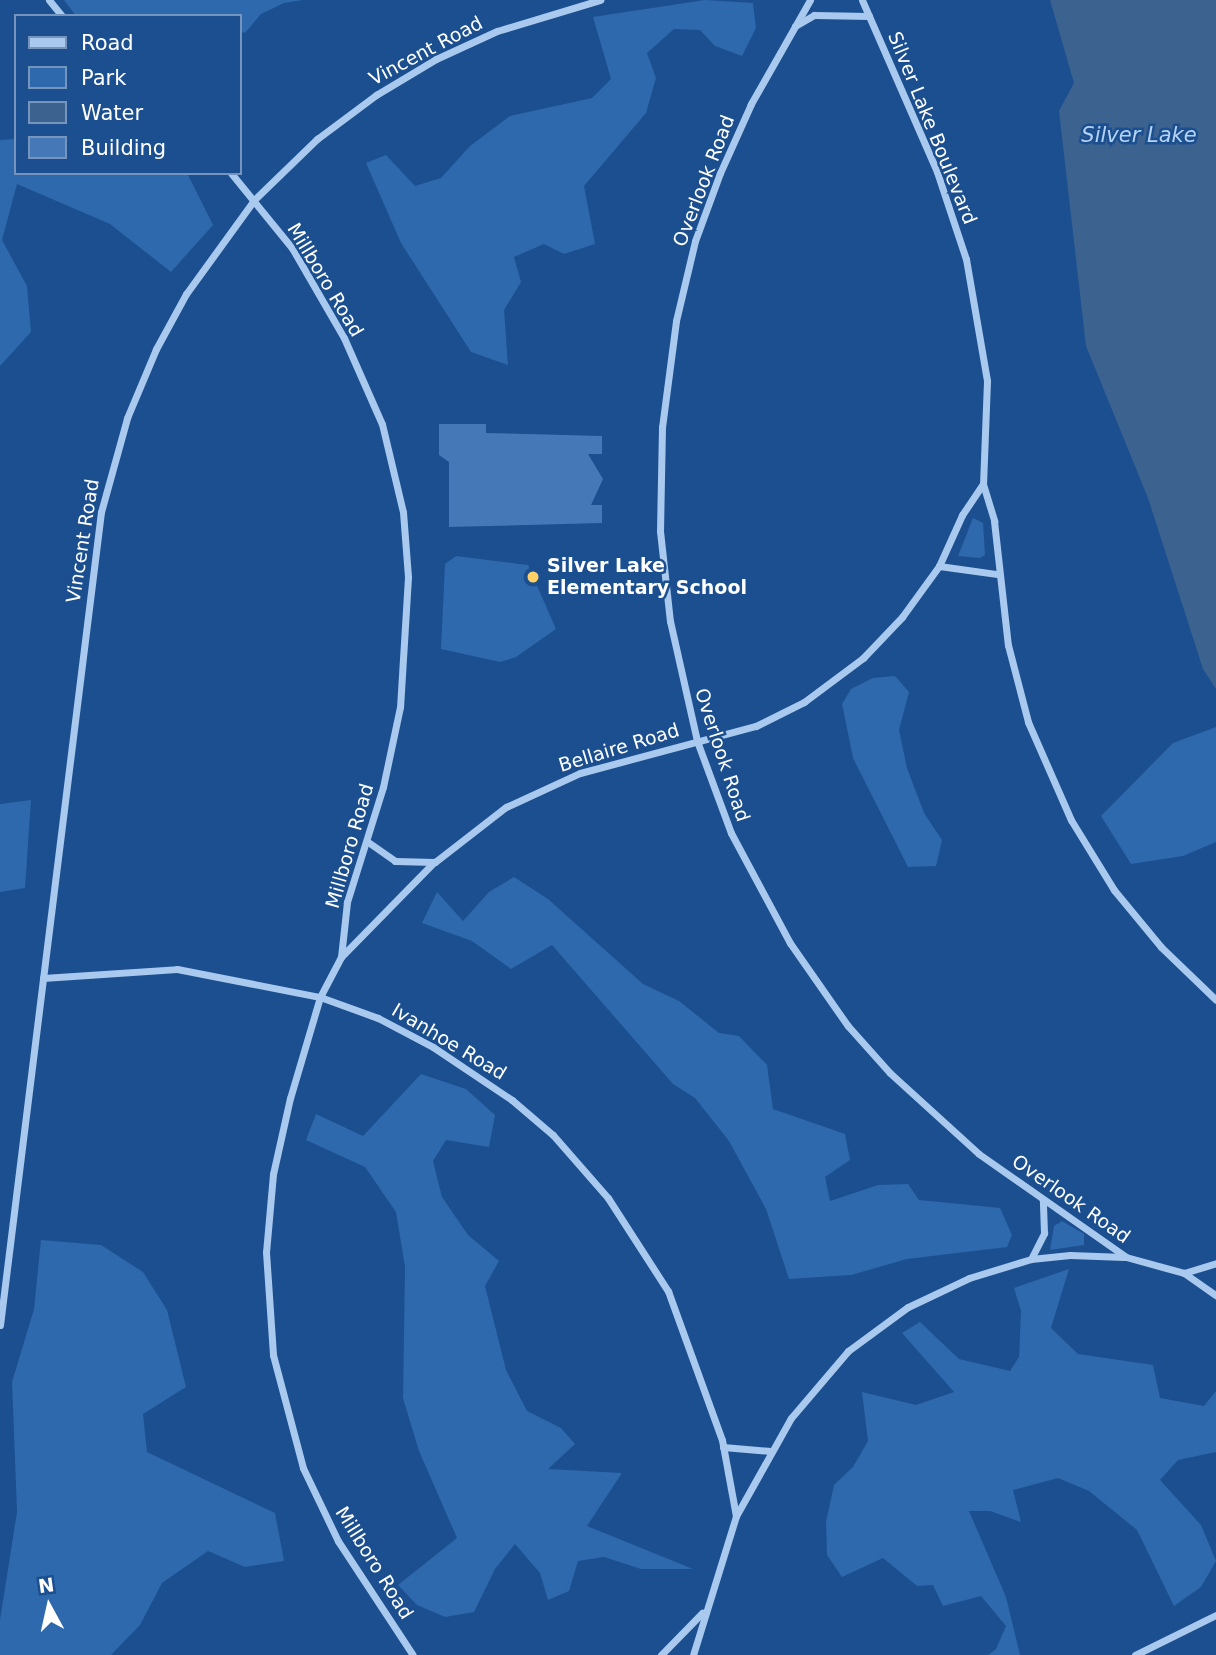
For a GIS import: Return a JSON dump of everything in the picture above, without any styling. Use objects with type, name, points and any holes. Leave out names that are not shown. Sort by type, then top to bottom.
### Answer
[{"type":"street","points":[[49,0],[60,14]]},
{"type":"street","name":"Vincent Road","points":[[0,1325],[95,552],[114,459],[156,349],[186,293],[254,200],[317,139],[400,80],[485,36],[600,0]]},
{"type":"street","name":"Overlook Road","points":[[810,0],[737,132],[695,241],[676,321],[664,401],[660,479],[664,583],[679,671],[697,741],[726,821],[755,882],[790,943],[848,1026],[921,1104],[1043,1200],[1126,1257],[1184,1273],[1216,1295]]},
{"type":"street","name":"Silver Lake Boulevard","points":[[862,0],[937,172],[966,259],[987,381],[984,484],[994,521],[997,574],[1008,645],[1028,722],[1071,820],[1135,917],[1216,1000]]},
{"type":"street","points":[[794,26],[814,15],[869,16]]},
{"type":"street","name":"Millboro Road","points":[[233,175],[292,248],[344,338],[382,424],[403,512],[408,577],[405,668],[392,747],[368,842],[347,902],[341,957],[320,997],[290,1098],[271,1187],[266,1252],[273,1355],[294,1443],[319,1505],[360,1578],[413,1655]]},
{"type":"street","name":"Bellaire Road","points":[[341,957],[435,862],[482,823],[531,794],[592,768],[756,726],[828,687],[887,635],[939,566],[962,515],[984,484]]},
{"type":"street","points":[[939,566],[997,574]]},
{"type":"street","points":[[368,842],[395,861],[435,862]]},
{"type":"street","name":"Ivanhoe Road","points":[[43,978],[177,969],[320,997],[378,1018],[467,1067],[535,1118],[577,1160],[637,1239],[668,1291],[703,1378],[723,1447],[736,1516]]},
{"type":"street","points":[[1031,1259],[1044,1233],[1043,1200]]},
{"type":"street","points":[[693,1655],[704,1611],[736,1516],[771,1451],[813,1390],[872,1331],[932,1294],[1031,1259],[1070,1255],[1126,1257]]},
{"type":"street","points":[[1184,1273],[1216,1263]]},
{"type":"street","points":[[723,1447],[771,1451]]},
{"type":"street","points":[[661,1655],[704,1611]]},
{"type":"street","points":[[1135,1655],[1216,1615]]},
{"type":"green space","points":[[64,0],[303,0],[284,3],[261,14],[245,33],[242,32],[242,14],[74,14]]},
{"type":"green space","points":[[705,0],[753,3],[756,28],[742,56],[715,46],[700,30],[674,29],[647,53],[656,78],[646,113],[584,186],[595,244],[564,254],[544,244],[514,257],[521,282],[504,310],[508,365],[471,352],[401,243],[366,163],[386,155],[415,186],[441,178],[470,146],[510,116],[592,98],[611,79],[593,17]]},
{"type":"green space","points":[[14,139],[14,175],[188,175],[213,225],[171,272],[110,224],[17,184],[2,240],[27,286],[31,332],[0,366],[0,140]]},
{"type":"green space","points":[[973,518],[983,523],[985,555],[980,558],[958,556]]},
{"type":"green space","points":[[456,556],[528,565],[556,629],[516,657],[500,662],[441,649],[445,564]]},
{"type":"green space","points":[[895,676],[909,692],[899,730],[907,768],[924,813],[942,840],[936,866],[908,867],[853,758],[842,704],[851,689],[873,678]]},
{"type":"green space","points":[[1216,727],[1216,842],[1183,856],[1131,864],[1101,816],[1173,743]]},
{"type":"green space","points":[[31,800],[25,888],[0,892],[0,804]]},
{"type":"green space","points":[[514,877],[548,899],[643,984],[679,1001],[719,1033],[739,1036],[767,1065],[773,1109],[845,1134],[850,1160],[825,1177],[830,1201],[878,1185],[908,1184],[919,1200],[1000,1208],[1012,1235],[1007,1247],[907,1259],[851,1275],[789,1279],[766,1209],[729,1141],[695,1098],[673,1084],[552,945],[511,969],[472,941],[422,923],[437,892],[463,921],[489,892]]},
{"type":"green space","points":[[421,1074],[466,1089],[495,1115],[489,1147],[446,1140],[433,1161],[442,1197],[468,1235],[499,1261],[485,1286],[506,1370],[527,1411],[561,1428],[575,1444],[548,1469],[622,1473],[587,1526],[693,1569],[641,1569],[604,1557],[578,1561],[569,1591],[548,1600],[540,1573],[515,1544],[495,1569],[474,1612],[445,1617],[417,1605],[398,1585],[457,1538],[419,1451],[403,1398],[405,1267],[396,1212],[365,1167],[306,1140],[316,1114],[363,1136]]},
{"type":"green space","points":[[1062,1221],[1084,1234],[1084,1245],[1050,1250],[1054,1226]]},
{"type":"green space","points":[[41,1240],[101,1245],[143,1272],[167,1310],[186,1387],[143,1414],[147,1452],[275,1513],[284,1561],[245,1567],[208,1551],[162,1583],[140,1625],[111,1655],[0,1655],[0,1620],[17,1512],[12,1382],[34,1309]]},
{"type":"green space","points":[[1069,1269],[1051,1328],[1078,1354],[1153,1365],[1160,1398],[1204,1406],[1216,1391],[1216,1452],[1178,1460],[1160,1480],[1201,1525],[1216,1561],[1201,1587],[1174,1606],[1137,1530],[1089,1491],[1058,1478],[1013,1490],[1021,1522],[990,1511],[969,1511],[1006,1597],[1020,1655],[988,1655],[996,1649],[1006,1626],[981,1596],[943,1606],[933,1585],[917,1586],[883,1558],[842,1577],[827,1555],[826,1522],[834,1485],[853,1467],[868,1441],[862,1392],[916,1405],[954,1392],[902,1333],[920,1322],[959,1359],[1010,1371],[1019,1357],[1021,1311],[1014,1288]]},
{"type":"water","name":"Silver Lake","points":[[1050,0],[1216,0],[1216,689],[1203,669],[1148,498],[1086,346],[1059,111],[1074,83]]},
{"type":"building","points":[[439,424],[486,424],[486,433],[602,436],[602,454],[588,454],[603,479],[591,505],[602,505],[602,523],[449,527],[449,462],[439,455]]},
{"type":"place","name":"Silver Lake Elementary School","points":[[533,577]]}]
